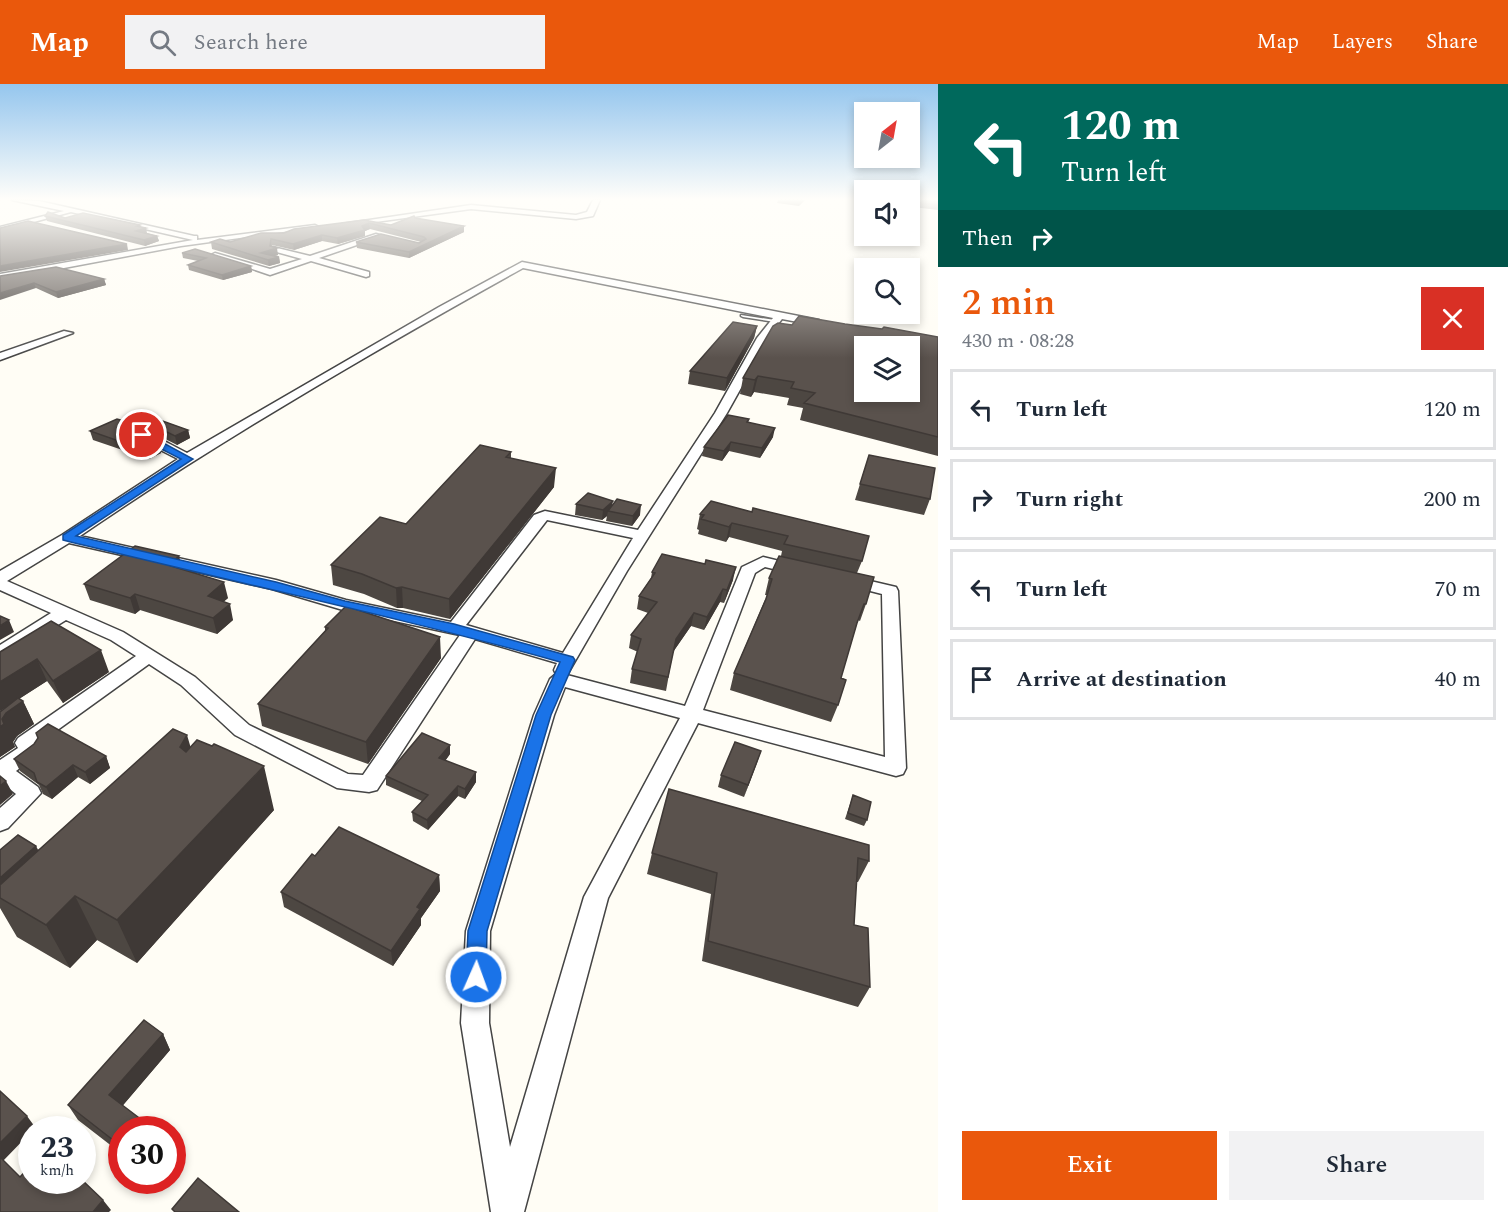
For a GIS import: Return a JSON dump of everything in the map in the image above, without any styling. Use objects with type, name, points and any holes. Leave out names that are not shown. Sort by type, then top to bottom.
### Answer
[{"type":"street","points":[[2,276],[133,253]]},
{"type":"street","points":[[205,253],[270,272],[332,253]]},
{"type":"street","points":[[290,253],[366,274]]},
{"type":"street","points":[[0,578],[67,538],[188,459],[442,309],[512,275],[522,265],[742,316]]},
{"type":"street","points":[[562,284],[658,296],[834,326]]},
{"type":"street","points":[[507,1212],[475,1023],[478,931],[544,715],[563,670],[581,634],[722,411],[762,336],[778,318]]},
{"type":"street","points":[[0,357],[68,333]]},
{"type":"street","points":[[142,435],[188,459]]},
{"type":"street","points":[[0,585],[117,636],[188,681],[242,730],[345,782],[369,784],[462,630],[539,518],[545,515],[642,536]]},
{"type":"street","points":[[67,538],[462,630],[563,670],[691,716],[896,768],[890,591],[832,578]]},
{"type":"street","points":[[507,1212],[596,897],[691,716],[748,570],[763,562],[809,572]]},
{"type":"street","points":[[0,653],[64,613]]},
{"type":"street","points":[[0,822],[30,794],[0,770],[31,749],[25,743],[148,656]]},
{"type":"lane","points":[[742,316],[778,318]]},
{"type":"building","points":[[0,253],[77,253],[0,266]]},
{"type":"building","points":[[182,253],[207,253],[251,266],[222,275],[188,265],[206,258]]},
{"type":"building","points":[[245,253],[262,253],[279,257],[268,260]]},
{"type":"building","points":[[56,267],[104,279],[56,292],[34,283],[0,293],[0,276]]},
{"type":"building","points":[[799,316],[882,329],[884,327],[938,337],[938,437],[804,403],[815,393],[791,388],[794,382],[758,376],[755,380],[743,378],[773,326],[778,323],[792,325]]},
{"type":"building","points":[[733,322],[757,326],[727,378],[690,371]]},
{"type":"building","points":[[140,413],[188,430],[175,436],[146,422],[133,422],[134,432],[159,444],[147,451],[90,431],[117,419],[124,421]]},
{"type":"building","points":[[728,415],[775,428],[762,448],[731,442],[724,451],[704,447]]},
{"type":"building","points":[[480,445],[511,452],[506,457],[556,468],[449,599],[402,587],[396,588],[362,574],[331,565],[380,517],[406,524]]},
{"type":"building","points":[[869,455],[935,468],[930,499],[860,484]]},
{"type":"building","points":[[588,493],[613,501],[603,510],[576,504]]},
{"type":"building","points":[[617,499],[641,505],[633,516],[608,511]]},
{"type":"building","points":[[711,501],[752,512],[753,508],[869,536],[862,561],[784,544],[788,536],[732,523],[729,527],[701,519],[704,515],[700,514]]},
{"type":"building","points":[[135,546],[179,556],[171,563],[174,564],[171,566],[224,582],[208,596],[230,604],[213,618],[135,594],[130,598],[84,584]]},
{"type":"building","points":[[662,554],[705,564],[706,560],[736,567],[727,590],[723,589],[707,617],[694,613],[676,639],[668,677],[632,669],[641,639],[631,635],[657,602],[639,596],[655,573],[652,572]]},
{"type":"building","points":[[779,556],[874,577],[866,604],[864,604],[857,623],[841,678],[846,680],[838,705],[734,673],[766,599],[772,579],[769,578]]},
{"type":"building","points":[[346,606],[440,637],[366,742],[258,704]]},
{"type":"building","points":[[0,616],[9,620],[0,626]]},
{"type":"building","points":[[51,621],[101,650],[53,681],[37,659],[0,682],[0,652]]},
{"type":"building","points":[[18,698],[23,701],[6,713],[2,719],[4,724],[0,727],[0,712]]},
{"type":"building","points":[[48,724],[106,756],[85,772],[73,765],[46,787],[37,782],[34,773],[14,759],[34,744],[38,738],[36,733]]},
{"type":"building","points":[[173,729],[187,735],[180,747],[186,752],[197,740],[212,746],[214,744],[264,766],[117,920],[75,896],[46,925],[0,898],[0,885]]},
{"type":"building","points":[[422,733],[450,745],[439,758],[476,772],[465,789],[458,786],[427,820],[412,812],[428,795],[386,776]]},
{"type":"building","points":[[735,742],[761,751],[748,785],[721,775]]},
{"type":"building","points":[[0,776],[6,781],[0,786]]},
{"type":"building","points":[[669,789],[869,845],[869,861],[858,858],[854,925],[868,928],[870,987],[708,941],[717,873],[652,853]]},
{"type":"building","points":[[853,795],[871,802],[867,820],[848,813]]},
{"type":"building","points":[[339,827],[439,875],[417,907],[420,909],[391,951],[281,892],[312,854],[315,856]]},
{"type":"building","points":[[18,835],[36,846],[0,878],[0,850]]},
{"type":"building","points":[[144,1020],[163,1034],[109,1095],[137,1116],[108,1116],[108,1136],[96,1127],[96,1116],[82,1116],[68,1105]]},
{"type":"building","points":[[0,1091],[27,1116],[18,1116],[18,1125],[0,1143]]},
{"type":"building","points":[[0,1157],[18,1175],[18,1194],[96,1193],[103,1200],[93,1212],[0,1212]]},
{"type":"building","points":[[198,1178],[239,1212],[175,1212],[172,1209]]},
{"type":"route","points":[[142,435],[188,459],[67,538],[454,628],[568,660],[544,715],[478,931],[476,977]]}]
